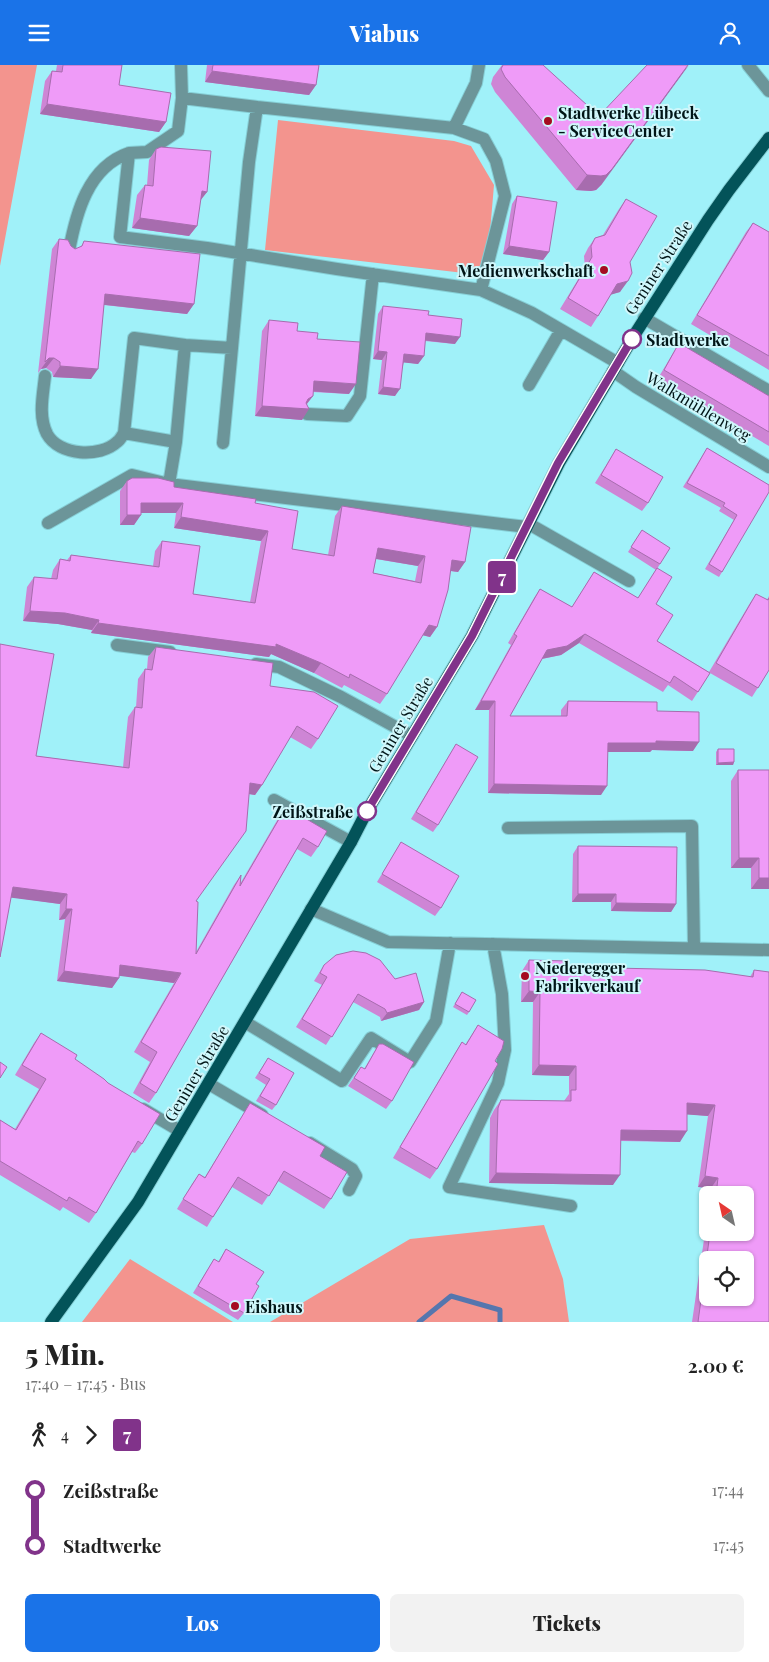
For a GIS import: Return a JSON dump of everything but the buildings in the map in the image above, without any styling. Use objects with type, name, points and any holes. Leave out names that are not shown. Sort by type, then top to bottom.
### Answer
[{"type":"main road","name":"Geniner Straße","points":[[51,1322],[138,1202],[245,1022],[351,842],[367,811],[472,636],[558,463],[644,318],[729,189],[769,138]]},
{"type":"street","points":[[69,251],[75,218],[88,190],[101,171],[116,157],[129,153],[147,152],[178,131],[182,98],[181,65]]},
{"type":"street","points":[[454,128],[476,83],[479,65]]},
{"type":"street","points":[[748,65],[769,91]]},
{"type":"street","points":[[182,98],[454,128],[484,139],[496,161],[505,196],[481,291]]},
{"type":"street","points":[[223,443],[249,162],[257,107]]},
{"type":"street","name":"Walkmühlenweg","points":[[129,153],[120,237],[207,248],[241,255],[481,291],[532,313],[561,330],[615,367],[636,387],[769,467]]},
{"type":"street","points":[[307,414],[346,416],[360,396],[373,274]]},
{"type":"street","points":[[644,318],[769,391]]},
{"type":"street","points":[[528,385],[561,330]]},
{"type":"street","points":[[45,376],[41,413],[48,435],[65,450],[93,453],[117,443],[124,433],[134,338],[186,345],[232,348]]},
{"type":"street","points":[[169,484],[176,442],[186,345]]},
{"type":"street","points":[[124,433],[176,442]]},
{"type":"street","points":[[48,523],[132,475],[169,484],[528,525],[629,581]]},
{"type":"street","points":[[117,645],[184,654]]},
{"type":"street","points":[[241,662],[279,667],[341,697],[412,736]]},
{"type":"street","points":[[274,799],[351,842]]},
{"type":"street","points":[[508,828],[692,826],[694,948]]},
{"type":"street","points":[[311,909],[388,942],[769,949]]},
{"type":"street","points":[[245,1022],[342,1081],[370,1038],[410,1062],[436,1021],[450,943]]},
{"type":"street","points":[[493,944],[502,994],[506,1050],[498,1083],[449,1187],[571,1206]]},
{"type":"street","points":[[208,1084],[275,1122]]},
{"type":"street","points":[[135,1104],[180,1131]]},
{"type":"street","points":[[300,1136],[352,1169],[356,1176],[349,1190]]},
{"type":"shaded area","points":[[0,65],[37,65],[0,266]]},
{"type":"shaded area","points":[[278,120],[454,141],[471,146],[494,185],[490,232],[481,265],[464,273],[265,250]]},
{"type":"shaded area","points":[[544,1225],[563,1279],[569,1322],[270,1322],[410,1239]]},
{"type":"shaded area","points":[[130,1259],[233,1322],[82,1322]]},
{"type":"waterway","points":[[419,1322],[451,1296],[500,1310],[500,1322]]},
{"type":"bus line","name":"7","points":[[367,811],[472,636],[558,463],[632,339]]},
{"type":"place","name":"Stadtwerke Lübeck - ServiceCenter","points":[[548,121]]},
{"type":"place","name":"Medienwerkschaft","points":[[604,270]]},
{"type":"place","name":"Stadtwerke","points":[[632,339]]},
{"type":"place","name":"Zeißstraße","points":[[367,811]]},
{"type":"place","name":"Niederegger Fabrikverkauf","points":[[525,976]]},
{"type":"place","name":"Eishaus","points":[[235,1306]]}]
